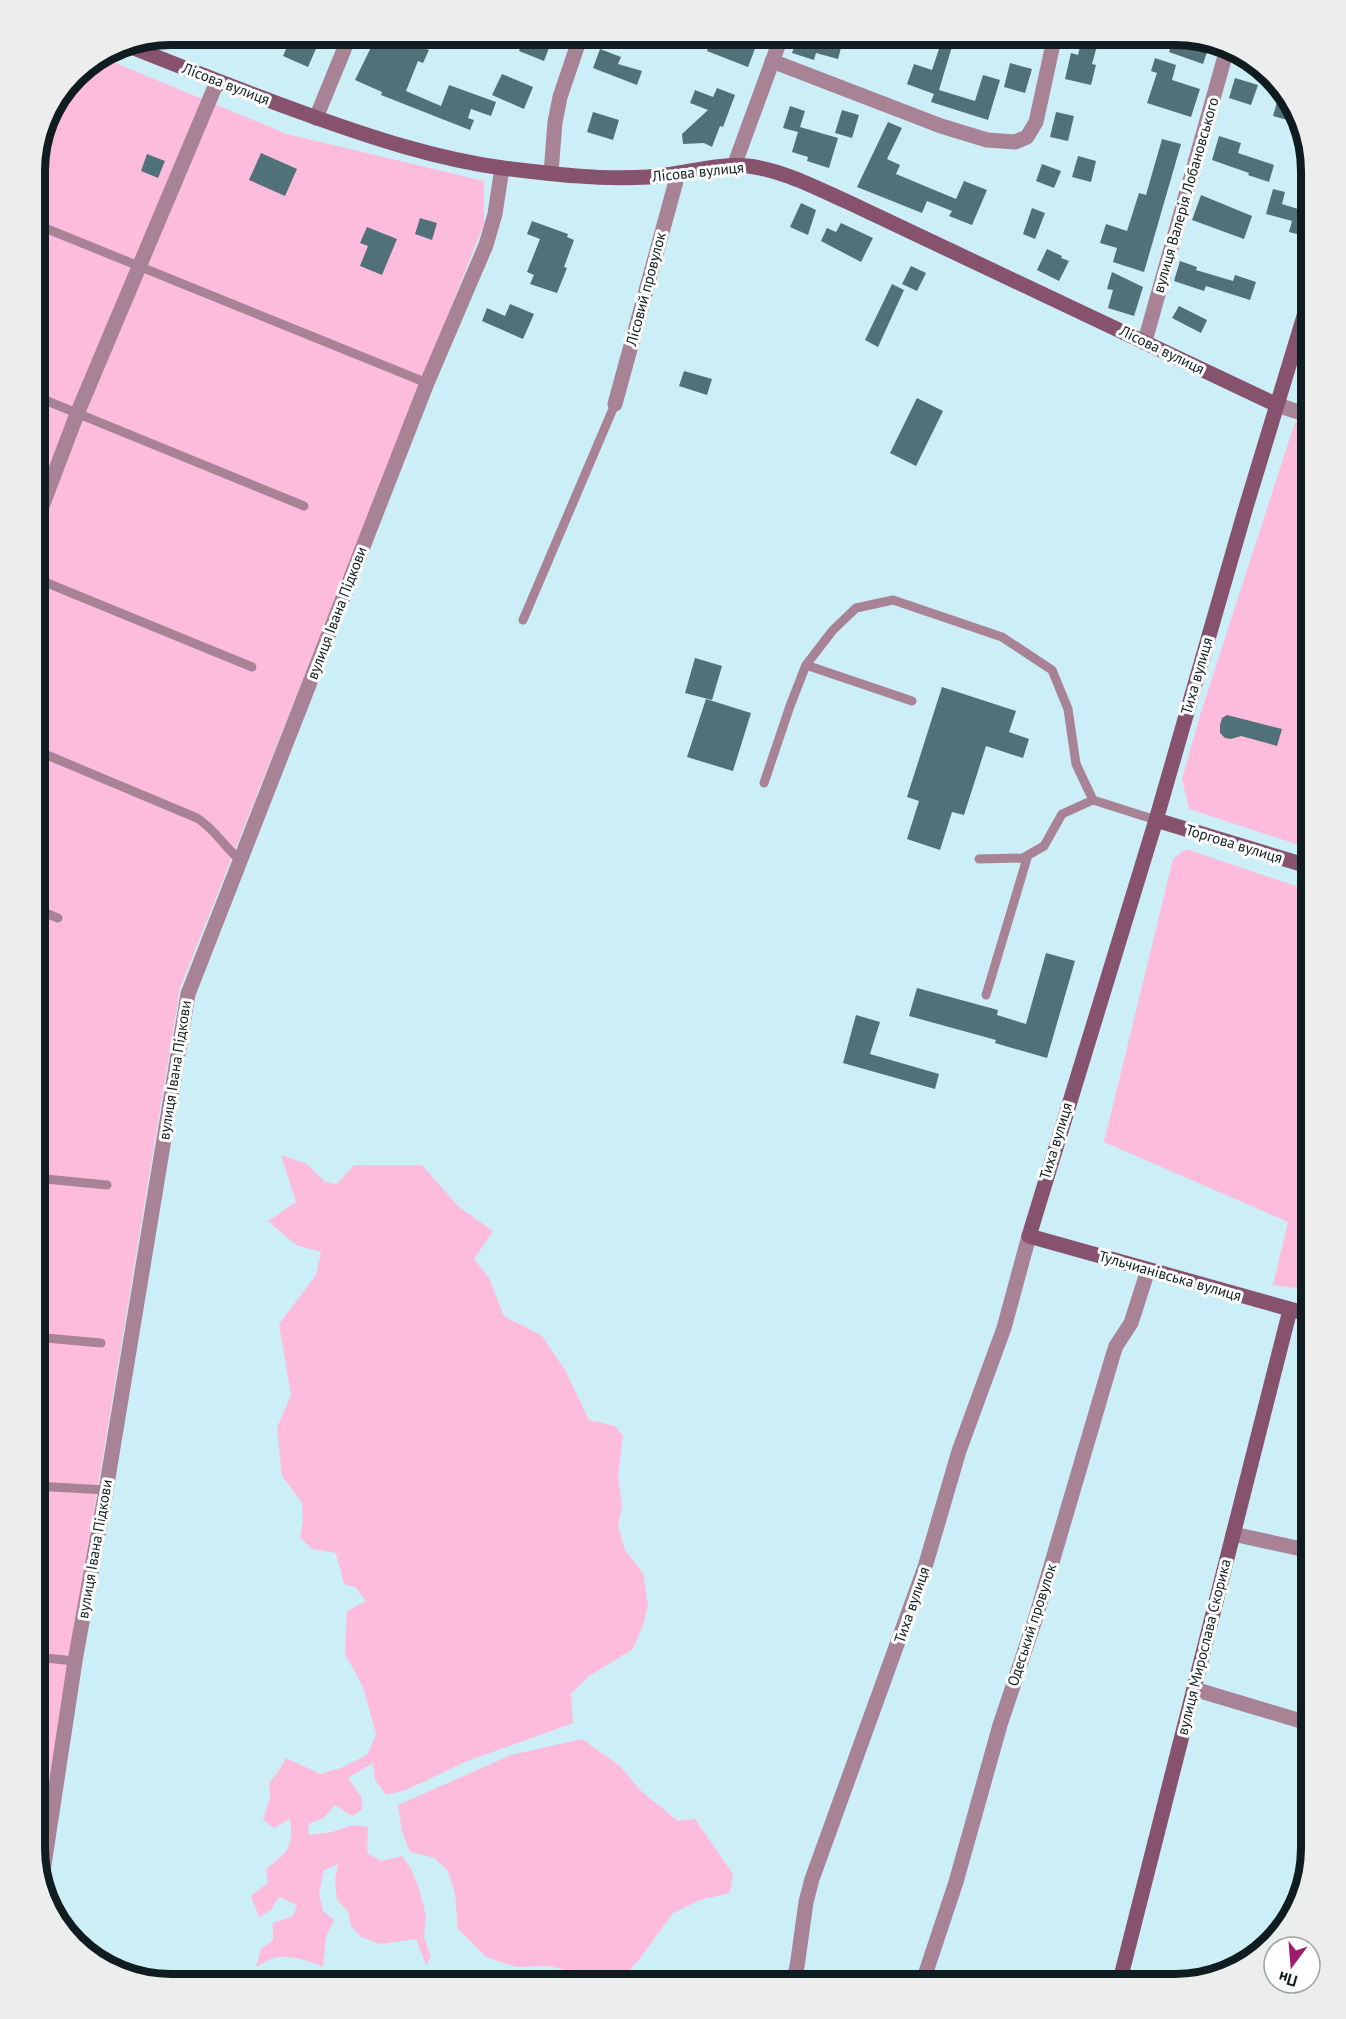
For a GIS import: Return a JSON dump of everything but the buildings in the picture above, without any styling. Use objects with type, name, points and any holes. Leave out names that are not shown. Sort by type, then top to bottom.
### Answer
[{"type":"main road","name":"Лісова вулиця","points":[[141,48],[218,82],[316,118],[435,155],[502,168],[621,178],[678,174],[734,166],[762,169],[819,189],[1277,405]]},
{"type":"main road","name":"Тиха вулиця","points":[[1029,1236],[1156,820],[1301,326]]},
{"type":"main road","name":"Торгова вулиця","points":[[1156,820],[1301,864]]},
{"type":"main road","name":"Тульчианівська вулиця","points":[[1029,1236],[1301,1313]]},
{"type":"main road","name":"вулиця Мирослава Скорика","points":[[1122,1974],[1290,1310]]},
{"type":"street","points":[[316,118],[346,45]]},
{"type":"street","points":[[552,173],[555,122],[560,97],[578,45]]},
{"type":"street","points":[[734,166],[778,45]]},
{"type":"street","points":[[772,61],[941,126],[987,140],[1015,142],[1027,137],[1036,122],[1053,45]]},
{"type":"street","name":"вулиця Валерія Лобановського","points":[[1145,341],[1225,56]]},
{"type":"street","points":[[45,499],[77,414],[218,82]]},
{"type":"street","name":"вулиця Івана Підкови","points":[[45,1855],[75,1661],[106,1490],[188,994],[427,383],[492,228],[502,168]]},
{"type":"street","name":"Лісовий провулок","points":[[615,404],[678,174]]},
{"type":"street","points":[[1277,405],[1301,413]]},
{"type":"street","name":"Тиха вулиця","points":[[795,1974],[806,1902],[812,1879],[925,1567],[959,1451],[1004,1328],[1029,1236]]},
{"type":"street","name":"Одеський провулок","points":[[925,1974],[959,1872],[1000,1725],[1035,1620],[1113,1355],[1131,1323],[1148,1270]]},
{"type":"street","points":[[1233,1534],[1301,1549]]},
{"type":"street","points":[[1194,1689],[1301,1721]]},
{"type":"lane","points":[[45,228],[427,383]]},
{"type":"lane","points":[[45,400],[304,506]]},
{"type":"lane","points":[[523,620],[615,404]]},
{"type":"lane","points":[[45,582],[252,667]]},
{"type":"lane","points":[[764,783],[806,664],[833,630],[856,608],[893,600],[1002,637],[1052,670],[1068,709],[1076,764],[1093,800]]},
{"type":"lane","points":[[806,664],[912,701]]},
{"type":"lane","points":[[45,754],[197,818],[211,827],[231,853],[240,860]]},
{"type":"lane","points":[[979,859],[1023,858],[1044,846],[1062,814],[1093,800],[1156,820]]},
{"type":"lane","points":[[986,995],[1028,855]]},
{"type":"lane","points":[[45,913],[58,918]]},
{"type":"lane","points":[[45,1179],[107,1185]]},
{"type":"lane","points":[[45,1338],[101,1342]]},
{"type":"lane","points":[[45,1487],[106,1490]]},
{"type":"lane","points":[[45,1658],[75,1661]]},
{"type":"shaded area","points":[[110,61],[287,134],[484,181],[484,224],[180,988],[45,1810],[45,162],[49,138],[66,101],[88,76]]},
{"type":"shaded area","points":[[1295,422],[1301,424],[1301,846],[1189,809],[1182,779],[1201,712]]},
{"type":"shaded area","points":[[1186,849],[1301,888],[1301,1289],[1273,1285],[1288,1222],[1104,1142],[1173,859]]},
{"type":"shaded area","points":[[281,1155],[307,1164],[325,1182],[337,1184],[354,1165],[422,1165],[459,1207],[493,1231],[474,1259],[489,1278],[504,1316],[542,1336],[565,1370],[589,1420],[615,1426],[623,1436],[618,1476],[622,1505],[618,1526],[625,1550],[643,1573],[648,1605],[633,1649],[588,1677],[571,1694],[573,1723],[465,1762],[406,1790],[386,1795],[375,1780],[373,1763],[348,1778],[362,1798],[362,1810],[352,1816],[335,1805],[323,1818],[308,1824],[309,1835],[332,1832],[353,1825],[368,1827],[367,1853],[381,1861],[402,1856],[411,1869],[419,1888],[426,1916],[424,1937],[431,1957],[426,1965],[416,1939],[380,1944],[361,1937],[351,1926],[348,1911],[337,1900],[335,1880],[338,1864],[324,1870],[319,1893],[323,1911],[334,1920],[326,1937],[323,1967],[306,1960],[280,1957],[256,1967],[261,1949],[273,1940],[273,1923],[293,1916],[297,1905],[279,1897],[271,1910],[259,1917],[251,1896],[268,1883],[266,1869],[284,1853],[291,1837],[290,1819],[274,1828],[263,1820],[270,1798],[269,1783],[286,1758],[320,1774],[341,1768],[367,1755],[376,1734],[363,1687],[345,1654],[347,1611],[366,1601],[355,1587],[344,1584],[336,1553],[312,1549],[300,1537],[303,1522],[302,1503],[282,1476],[277,1428],[291,1395],[279,1324],[316,1275],[321,1252],[296,1245],[268,1221],[296,1202]]},
{"type":"shaded area","points":[[582,1739],[620,1766],[641,1791],[678,1821],[695,1819],[733,1874],[730,1893],[700,1900],[673,1913],[639,1960],[626,1974],[582,1974],[549,1966],[516,1967],[486,1957],[458,1929],[455,1894],[448,1871],[435,1858],[410,1852],[402,1832],[398,1805],[511,1755]]}]
